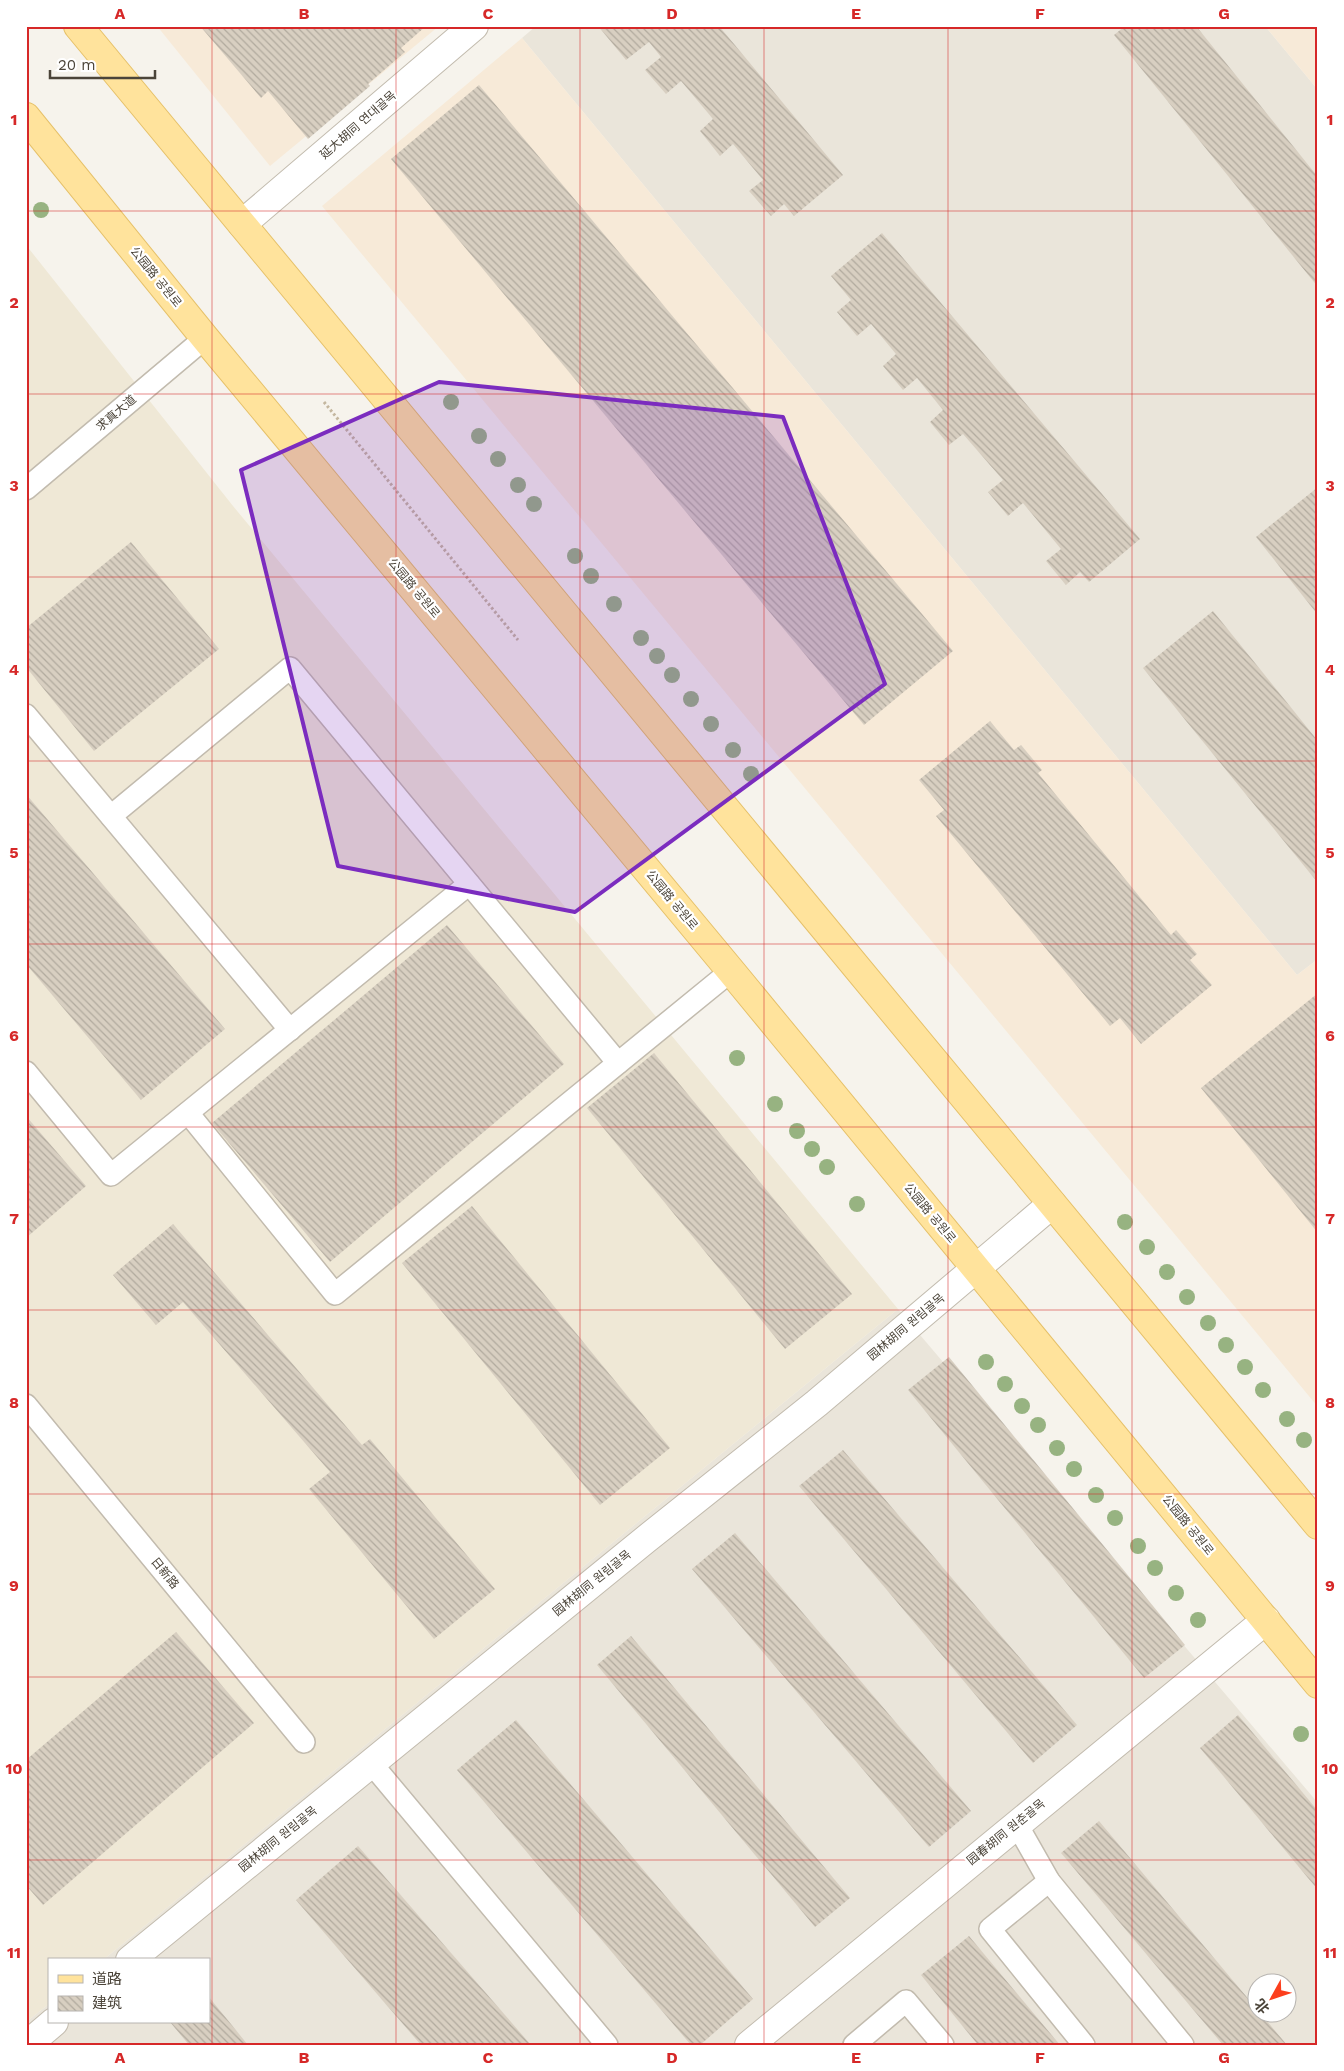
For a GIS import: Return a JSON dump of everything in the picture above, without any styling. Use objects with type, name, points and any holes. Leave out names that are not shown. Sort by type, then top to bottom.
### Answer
[{"type":"main road","points":[[78,26],[1318,1525]]},
{"type":"main road","name":"公园路 공원로","points":[[26,117],[205,338],[731,971],[1318,1684]]},
{"type":"street","name":"延大胡同 연대골목","points":[[242,224],[474,26]]},
{"type":"street","name":"园林胡同 원림골목","points":[[132,1958],[817,1403],[1052,1204]]},
{"type":"street","name":"园春胡同 원춘골목","points":[[749,2045],[1016,1823],[1266,1620]]},
{"type":"street","points":[[27,2045],[52,2024]]},
{"type":"lane","name":"求真大道","points":[[26,489],[205,338]]},
{"type":"lane","points":[[111,816],[290,668],[618,1063]]},
{"type":"lane","points":[[26,715],[290,1030]]},
{"type":"lane","points":[[26,1072],[111,1175],[469,884]]},
{"type":"lane","points":[[188,1113],[335,1294],[731,971]]},
{"type":"lane","name":"日新路","points":[[26,1405],[304,1742]]},
{"type":"lane","points":[[371,1763],[607,2045]]},
{"type":"lane","points":[[1016,1823],[1049,1881],[1183,2045]]},
{"type":"lane","points":[[1049,1881],[990,1929],[1084,2045]]},
{"type":"lane","points":[[854,2045],[906,2001],[943,2045]]},
{"type":"path","points":[[324,402],[518,640]]},
{"type":"highlighted area","points":[[439,382],[783,417],[885,684],[575,912],[338,866],[241,470]]},
{"type":"shaded area","points":[[157,26],[439,26],[270,166]]},
{"type":"shaded area","points":[[536,26],[1265,26],[1318,90],[1318,959],[1297,975],[522,38]]},
{"type":"shaded area","points":[[1265,26],[1318,26],[1318,90]]},
{"type":"shaded area","points":[[522,38],[1297,975],[1318,959],[1318,1407],[322,206]]},
{"type":"shaded area","points":[[26,245],[233,506],[898,1309],[105,1958],[48,1958],[48,2005],[26,2022]]},
{"type":"shaded area","points":[[898,1309],[1318,1803],[1318,2045],[26,2045],[26,2022],[48,2005],[48,2024],[210,2024],[210,1958],[105,1958]]},
{"type":"building","points":[[200,26],[426,26],[401,48],[405,52],[368,84],[370,86],[308,139],[268,91],[261,98]]},
{"type":"building","points":[[598,26],[719,26],[843,175],[794,216],[784,204],[771,216],[749,191],[763,180],[733,144],[720,156],[700,131],[713,119],[681,81],[666,94],[645,70],[661,57],[649,42],[626,60]]},
{"type":"building","points":[[1125,26],[1196,26],[1318,177],[1318,287],[1114,35]]},
{"type":"building","points":[[479,85],[953,651],[864,725],[391,159]]},
{"type":"building","points":[[882,233],[1140,539],[1089,582],[1080,572],[1066,585],[1046,561],[1061,549],[1023,503],[1008,516],[988,492],[1003,480],[963,434],[949,445],[930,422],[943,410],[917,378],[903,390],[883,366],[896,354],[871,324],[857,336],[837,312],[851,300],[831,276]]},
{"type":"building","points":[[1318,487],[1318,615],[1256,537]]},
{"type":"building","points":[[131,542],[219,649],[94,751],[26,667],[26,628]]},
{"type":"building","points":[[1213,611],[1318,741],[1318,883],[1143,668]]},
{"type":"building","points":[[990,721],[1014,750],[1021,745],[1042,770],[1038,773],[1171,935],[1176,930],[1197,954],[1190,960],[1212,985],[1141,1044],[1120,1018],[1110,1026],[936,816],[944,810],[919,780]]},
{"type":"building","points":[[26,794],[225,1029],[141,1100],[26,964]]},
{"type":"building","points":[[447,925],[564,1064],[330,1262],[212,1123]]},
{"type":"building","points":[[1318,993],[1318,1233],[1201,1088]]},
{"type":"building","points":[[654,1053],[852,1294],[785,1349],[587,1108]]},
{"type":"building","points":[[26,1116],[86,1186],[26,1238]]},
{"type":"building","points":[[472,1206],[670,1448],[600,1505],[402,1263]]},
{"type":"building","points":[[173,1224],[362,1445],[370,1439],[495,1589],[434,1639],[309,1489],[330,1472],[183,1302],[156,1325],[113,1275]]},
{"type":"building","points":[[949,1357],[1185,1645],[1144,1678],[908,1390]]},
{"type":"building","points":[[843,1450],[1077,1725],[1033,1763],[799,1486]]},
{"type":"building","points":[[735,1533],[971,1811],[929,1847],[692,1569]]},
{"type":"building","points":[[176,1632],[254,1723],[43,1905],[26,1885],[26,1760]]},
{"type":"building","points":[[631,1636],[850,1898],[815,1927],[597,1665]]},
{"type":"building","points":[[1238,1715],[1318,1811],[1318,1890],[1200,1748]]},
{"type":"building","points":[[516,1720],[753,1999],[700,2045],[691,2045],[457,1770]]},
{"type":"building","points":[[1099,1821],[1246,1996],[1246,2024],[1269,2024],[1287,2045],[1223,2045],[1061,1853]]},
{"type":"building","points":[[358,1846],[531,2045],[421,2045],[296,1900]]},
{"type":"building","points":[[969,1936],[1060,2045],[978,2045],[921,1975]]},
{"type":"building","points":[[210,1998],[248,2045],[189,2045],[172,2024],[210,2024]]}]
